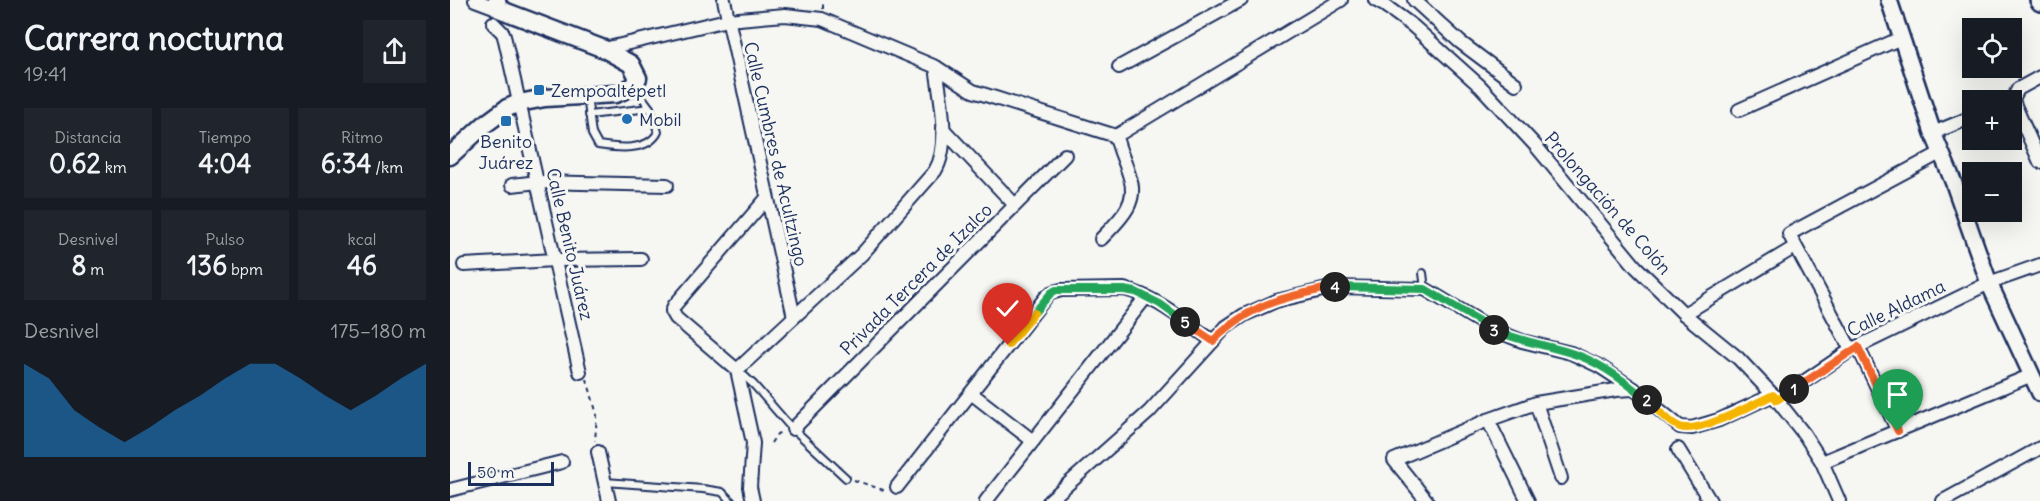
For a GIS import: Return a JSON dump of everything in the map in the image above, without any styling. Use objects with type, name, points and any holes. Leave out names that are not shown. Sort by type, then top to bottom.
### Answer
[{"type":"main road","points":[[450,156],[484,125],[507,108],[519,103],[545,98],[616,94],[634,86],[638,78],[631,64],[604,49],[496,11]]},
{"type":"street","points":[[475,0],[496,11]]},
{"type":"street","name":"Calle Cumbres de Acultzingo","points":[[724,0],[794,317]]},
{"type":"street","points":[[604,49],[727,21],[785,15],[822,19],[936,67],[974,91],[1116,136],[1341,0]]},
{"type":"street","name":"Prolongación de Colón","points":[[1375,0],[1413,26],[1480,86],[1535,145],[1636,267],[1684,314],[1738,358],[1804,434],[1822,462],[1839,501]]},
{"type":"street","points":[[1889,0],[1933,133],[1989,283],[2040,393]]},
{"type":"street","points":[[1119,67],[1237,1]]},
{"type":"street","points":[[1420,2],[1460,42],[1516,84]]},
{"type":"street","name":"Calle Benito Juárez","points":[[496,11],[504,36],[538,182],[580,372]]},
{"type":"street","points":[[1739,110],[1901,38]]},
{"type":"street","points":[[737,370],[862,254],[939,164],[943,129],[936,67]]},
{"type":"street","points":[[2018,90],[2040,77]]},
{"type":"street","points":[[1933,133],[1962,121]]},
{"type":"street","points":[[2022,123],[2040,162]]},
{"type":"street","points":[[943,129],[1014,206]]},
{"type":"street","points":[[1101,239],[1127,212],[1133,193],[1131,178],[1116,136]]},
{"type":"street","points":[[1898,431],[1789,234],[1942,152]]},
{"type":"street","name":"Privada Tercera de Izalco","points":[[789,429],[1065,155]]},
{"type":"street","points":[[512,185],[538,182],[667,185]]},
{"type":"street","points":[[753,501],[750,487],[753,443],[737,370],[676,318],[672,311],[767,198]]},
{"type":"street","points":[[1684,314],[1795,247]]},
{"type":"street","points":[[464,265],[555,260],[641,259]]},
{"type":"street","name":"Calle Aldama","points":[[1634,389],[1676,425],[1686,428],[1719,420],[1775,398],[1854,349],[1989,283],[2040,265]]},
{"type":"street","points":[[1049,501],[1155,406],[1226,327],[1244,315],[1276,301],[1335,287],[1425,289],[1482,325],[1522,341],[1585,358],[1634,389]]},
{"type":"street","points":[[894,490],[1051,293],[1061,290],[1124,290],[1146,297],[1213,341]]},
{"type":"street","points":[[986,501],[1146,297]]},
{"type":"street","points":[[1822,462],[2032,375]]},
{"type":"street","points":[[1427,501],[1394,460],[1488,420],[1536,404],[1634,389]]},
{"type":"street","points":[[971,393],[1033,441]]},
{"type":"street","points":[[1536,404],[1561,478]]},
{"type":"street","points":[[1488,420],[1528,501]]},
{"type":"street","points":[[1946,500],[2040,448]]},
{"type":"street","points":[[1678,449],[1710,501]]},
{"type":"street","points":[[598,452],[609,501]]},
{"type":"street","points":[[452,501],[450,491],[562,462]]},
{"type":"lane","points":[[587,96],[592,134],[598,145],[619,149],[644,144],[654,140],[658,132],[650,108],[634,86]]},
{"type":"lane","points":[[589,115],[650,108]]},
{"type":"lane","points":[[1423,273],[1425,289]]},
{"type":"lane","points":[[737,370],[754,385],[789,429],[846,477]]},
{"type":"lane","points":[[605,482],[723,492],[731,501]]},
{"type":"path","points":[[580,372],[589,382],[597,422],[595,438]]},
{"type":"path","points":[[771,443],[777,434],[789,429]]},
{"type":"path","points":[[846,477],[894,490]]},
{"type":"place","name":"Zempoaltépetl","points":[[539,90]]},
{"type":"place","name":"Mobil","points":[[627,119]]},
{"type":"place","name":"Benito Juárez","points":[[506,121]]},
{"type":"route","points":[[1008,345],[1046,297],[1056,290],[1136,292],[1160,304],[1213,341],[1226,327],[1258,307],[1296,295],[1351,286],[1425,289],[1482,325],[1507,336],[1585,358],[1634,389],[1676,425],[1686,428],[1719,420],[1773,395],[1777,400],[1858,347],[1898,431]]}]
